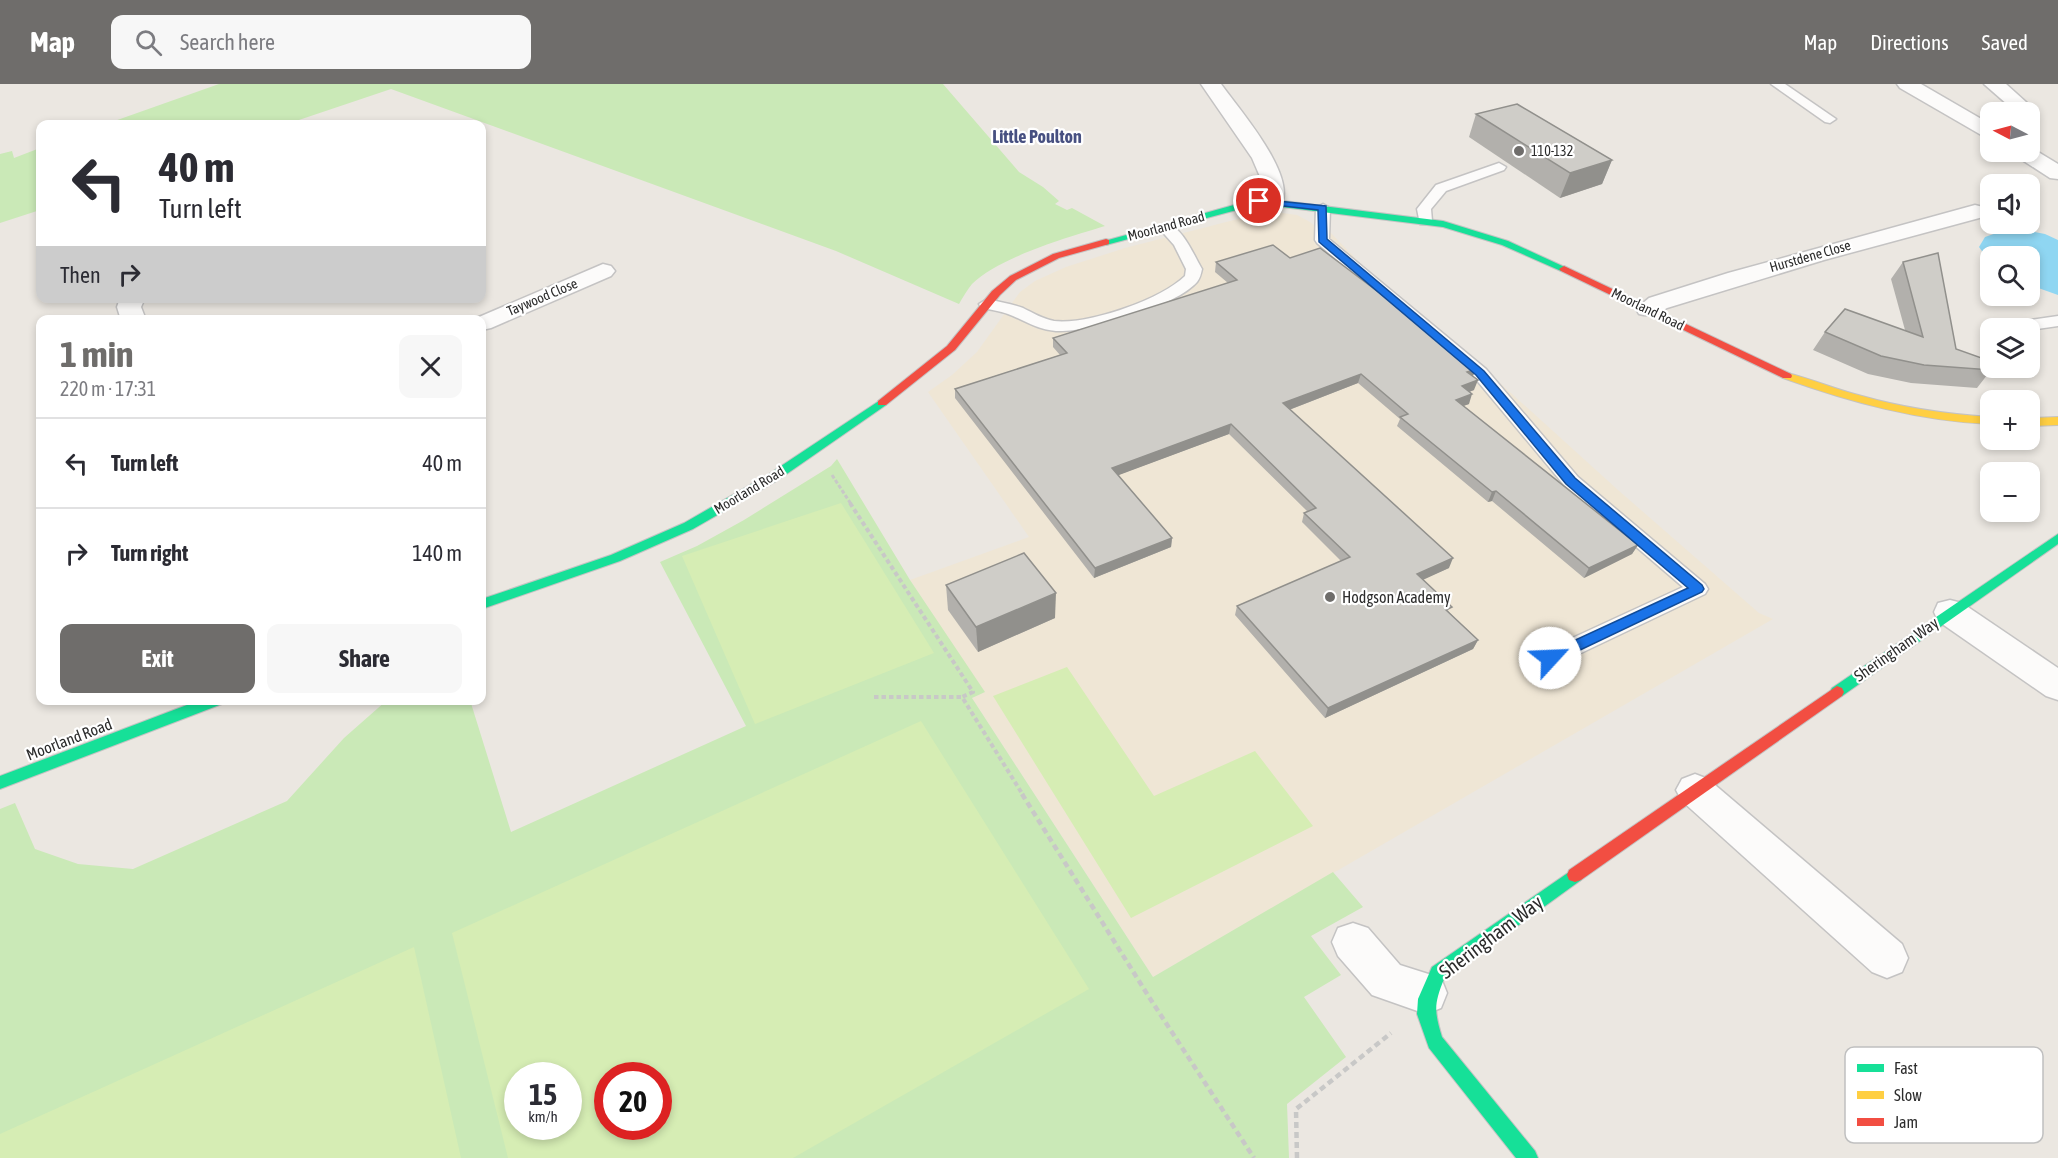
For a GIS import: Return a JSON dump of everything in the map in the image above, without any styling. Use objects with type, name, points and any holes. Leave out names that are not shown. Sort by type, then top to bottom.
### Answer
[{"type":"street","points":[[1211,84],[1263,158],[1272,179],[1272,202]]},
{"type":"street","points":[[1907,84],[1980,126]]},
{"type":"street","points":[[1994,84],[2015,102]]},
{"type":"street","points":[[2040,162],[2058,173]]},
{"type":"street","name":"Moorland Road","points":[[486,603],[586,569],[661,538],[724,506],[815,448],[921,375],[947,353],[987,304],[1020,274],[1056,256],[1245,203],[1272,202],[1425,221],[1458,226],[1492,235],[1779,374],[1866,402],[1980,420]]},
{"type":"street","name":"Hurstdene Close","points":[[1648,309],[1658,303],[1751,273],[1870,238],[1975,212]]},
{"type":"street","name":"Taywood Close","points":[[486,320],[603,271]]},
{"type":"street","points":[[2040,422],[2058,421]]},
{"type":"street","name":"Sheringham Way","points":[[1426,1006],[1438,973],[1695,790],[2058,538]]},
{"type":"street","name":"Sheringham Way","points":[[1950,612],[2058,686]]},
{"type":"street","name":"Moorland Road","points":[[0,783],[204,705]]},
{"type":"street","points":[[1695,790],[1887,958]]},
{"type":"street","points":[[1353,942],[1387,981],[1426,1006],[1435,1042],[1528,1158]]},
{"type":"lane","points":[[1777,84],[1830,119]]},
{"type":"lane","points":[[1425,221],[1424,209],[1441,188],[1499,167]]},
{"type":"lane","points":[[1323,208],[1322,240],[1480,373],[1571,481],[1698,589],[1550,658]]},
{"type":"lane","points":[[987,304],[1017,312],[1045,325],[1061,326],[1092,322],[1165,298],[1191,278],[1194,269],[1180,243],[1165,227]]},
{"type":"lane","points":[[2040,324],[2058,321]]},
{"type":"path","points":[[815,448],[973,692],[962,697],[874,697]]},
{"type":"path","points":[[962,697],[1149,997],[1254,1158]]},
{"type":"path","points":[[1297,1158],[1296,1108],[1426,1006]]},
{"type":"shaded area","name":"Hodgson Academy","points":[[1269,211],[1297,215],[1320,231],[1330,232],[1362,265],[1458,345],[1618,490],[1759,613],[1773,619],[1153,977],[972,698],[984,692],[910,580],[1029,537],[928,392],[952,375],[977,352],[1020,292],[1035,281],[1066,267],[1125,248]]},
{"type":"green space","points":[[219,84],[943,84],[1019,172],[1043,187],[1059,201],[1055,204],[1067,210],[1072,208],[1105,226],[1035,249],[999,265],[972,284],[959,304],[836,251],[486,124],[486,120],[476,120],[391,89],[299,120],[117,120]]},
{"type":"green space","points":[[36,150],[36,211],[0,223],[0,154],[12,151],[14,158]]},
{"type":"green space","points":[[837,459],[910,580],[985,692],[972,698],[1153,977],[1333,872],[1363,907],[1311,936],[1341,975],[1304,997],[1346,1057],[1287,1104],[1289,1158],[0,1158],[0,809],[15,803],[35,849],[78,864],[133,869],[287,801],[344,738],[381,705],[472,705],[511,832],[746,726],[660,562],[697,546],[831,466]]},
{"type":"green space","points":[[841,503],[934,653],[755,724],[682,556]]},
{"type":"green space","points":[[1067,667],[1154,796],[1255,751],[1313,826],[1131,918],[993,696]]},
{"type":"green space","points":[[921,721],[1089,989],[793,1158],[508,1158],[452,933]]},
{"type":"green space","points":[[414,947],[461,1158],[0,1158],[0,1134]]},
{"type":"water","points":[[2040,233],[2058,240],[2058,295],[2040,289],[2040,246],[1980,246],[1980,248],[1979,247],[1985,237],[1994,234]]},
{"type":"building","points":[[1517,104],[1612,160],[1570,173],[1476,114]]},
{"type":"building","points":[[1273,245],[1290,258],[1320,248],[1438,337],[1476,369],[1467,372],[1478,380],[1462,386],[1472,394],[1456,400],[1638,545],[1589,568],[1496,491],[1492,492],[1400,417],[1408,414],[1361,374],[1283,403],[1453,558],[1417,574],[1452,607],[1446,610],[1478,640],[1328,708],[1237,606],[1350,557],[1304,513],[1316,508],[1231,424],[1112,468],[1172,538],[1095,568],[955,389],[1067,353],[1053,338],[1237,280],[1216,262]]},
{"type":"building","points":[[1938,253],[1956,349],[1980,357],[1980,369],[1924,365],[1881,356],[1825,332],[1845,309],[1923,337],[1903,262]]},
{"type":"building","points":[[1024,553],[1056,593],[976,627],[946,585]]},
{"type":"traffic: fast","points":[[1106,242],[1259,201],[1443,224],[1490,237],[1564,269]]},
{"type":"traffic: fast","points":[[486,603],[616,558],[688,526],[774,477],[882,403]]},
{"type":"traffic: fast","points":[[1837,692],[2058,538]]},
{"type":"traffic: fast","points":[[0,783],[204,705]]},
{"type":"traffic: fast","points":[[1528,1158],[1435,1042],[1426,1014],[1427,999],[1438,973],[1575,875]]},
{"type":"traffic: slow","points":[[1787,376],[1837,393],[1887,406],[1980,420]]},
{"type":"traffic: slow","points":[[2040,422],[2058,421]]},
{"type":"traffic: jam","points":[[882,403],[951,348],[996,293],[1013,278],[1056,256],[1106,242]]},
{"type":"traffic: jam","points":[[1564,269],[1787,376]]},
{"type":"traffic: jam","points":[[1575,875],[1837,692]]},
{"type":"place","name":"110-132","points":[[1519,151]]},
{"type":"place","name":"Hodgson Academy","points":[[1330,597]]},
{"type":"district","name":"Little Poulton","points":[[1037,137]]},
{"type":"route","points":[[1259,201],[1323,208],[1322,240],[1447,342],[1480,373],[1571,481],[1698,589],[1550,658]]}]
